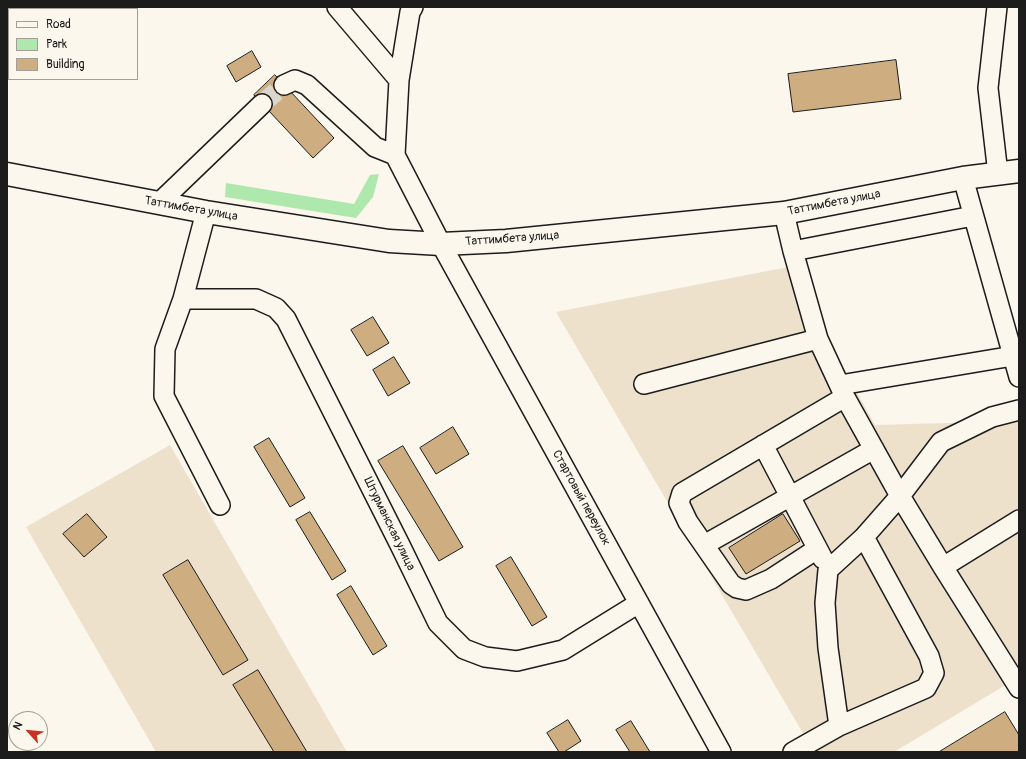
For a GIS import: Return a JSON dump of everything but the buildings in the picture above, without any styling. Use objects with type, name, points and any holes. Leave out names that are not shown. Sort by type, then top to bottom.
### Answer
[{"type":"main road","name":"Таттимбета улица","points":[[7,174],[206,212],[389,241],[441,244],[506,241],[784,213],[963,178],[1019,171]]},
{"type":"street","points":[[337,7],[399,80]]},
{"type":"street","points":[[284,85],[295,80],[307,85],[375,147],[395,155],[399,80],[410,12],[413,7]]},
{"type":"street","points":[[998,7],[988,88],[998,174]]},
{"type":"street","points":[[159,203],[262,104]]},
{"type":"street","name":"Стартовый переулок","points":[[395,155],[441,244],[721,752]]},
{"type":"street","points":[[963,178],[1016,355],[1019,377]]},
{"type":"street","points":[[206,212],[183,299],[165,348],[164,396],[220,505]]},
{"type":"street","points":[[784,213],[793,251],[818,339],[843,391],[900,496],[1019,688]]},
{"type":"street","points":[[793,251],[974,216]]},
{"type":"street","name":"Штурманская улица","points":[[183,299],[256,299],[276,308],[286,319],[400,544],[438,623],[464,649],[485,657],[518,661],[563,650],[639,603]]},
{"type":"street","points":[[644,384],[818,339]]},
{"type":"street","points":[[817,549],[771,579],[746,590],[731,584],[688,522],[679,503],[682,493],[763,445],[843,391],[1016,355]]},
{"type":"street","points":[[828,570],[864,537],[900,496],[941,442],[992,417],[1019,410]]},
{"type":"street","points":[[763,445],[828,570],[825,604],[828,648],[839,726]]},
{"type":"street","points":[[704,545],[874,449]]},
{"type":"street","points":[[943,567],[1019,521]]},
{"type":"street","points":[[793,752],[839,726],[926,688],[934,673],[929,656],[864,537]]},
{"type":"shaded area","points":[[7,7],[51,7],[8,8],[7,61]]},
{"type":"shaded area","points":[[788,267],[875,425],[1019,421],[1019,677],[894,752],[814,752],[556,312]]},
{"type":"shaded area","points":[[170,445],[347,752],[156,752],[26,527]]},
{"type":"green space","points":[[379,174],[373,197],[356,218],[225,197],[226,183],[354,204],[370,175]]},
{"type":"tunnel","points":[[262,104],[284,85]]}]
